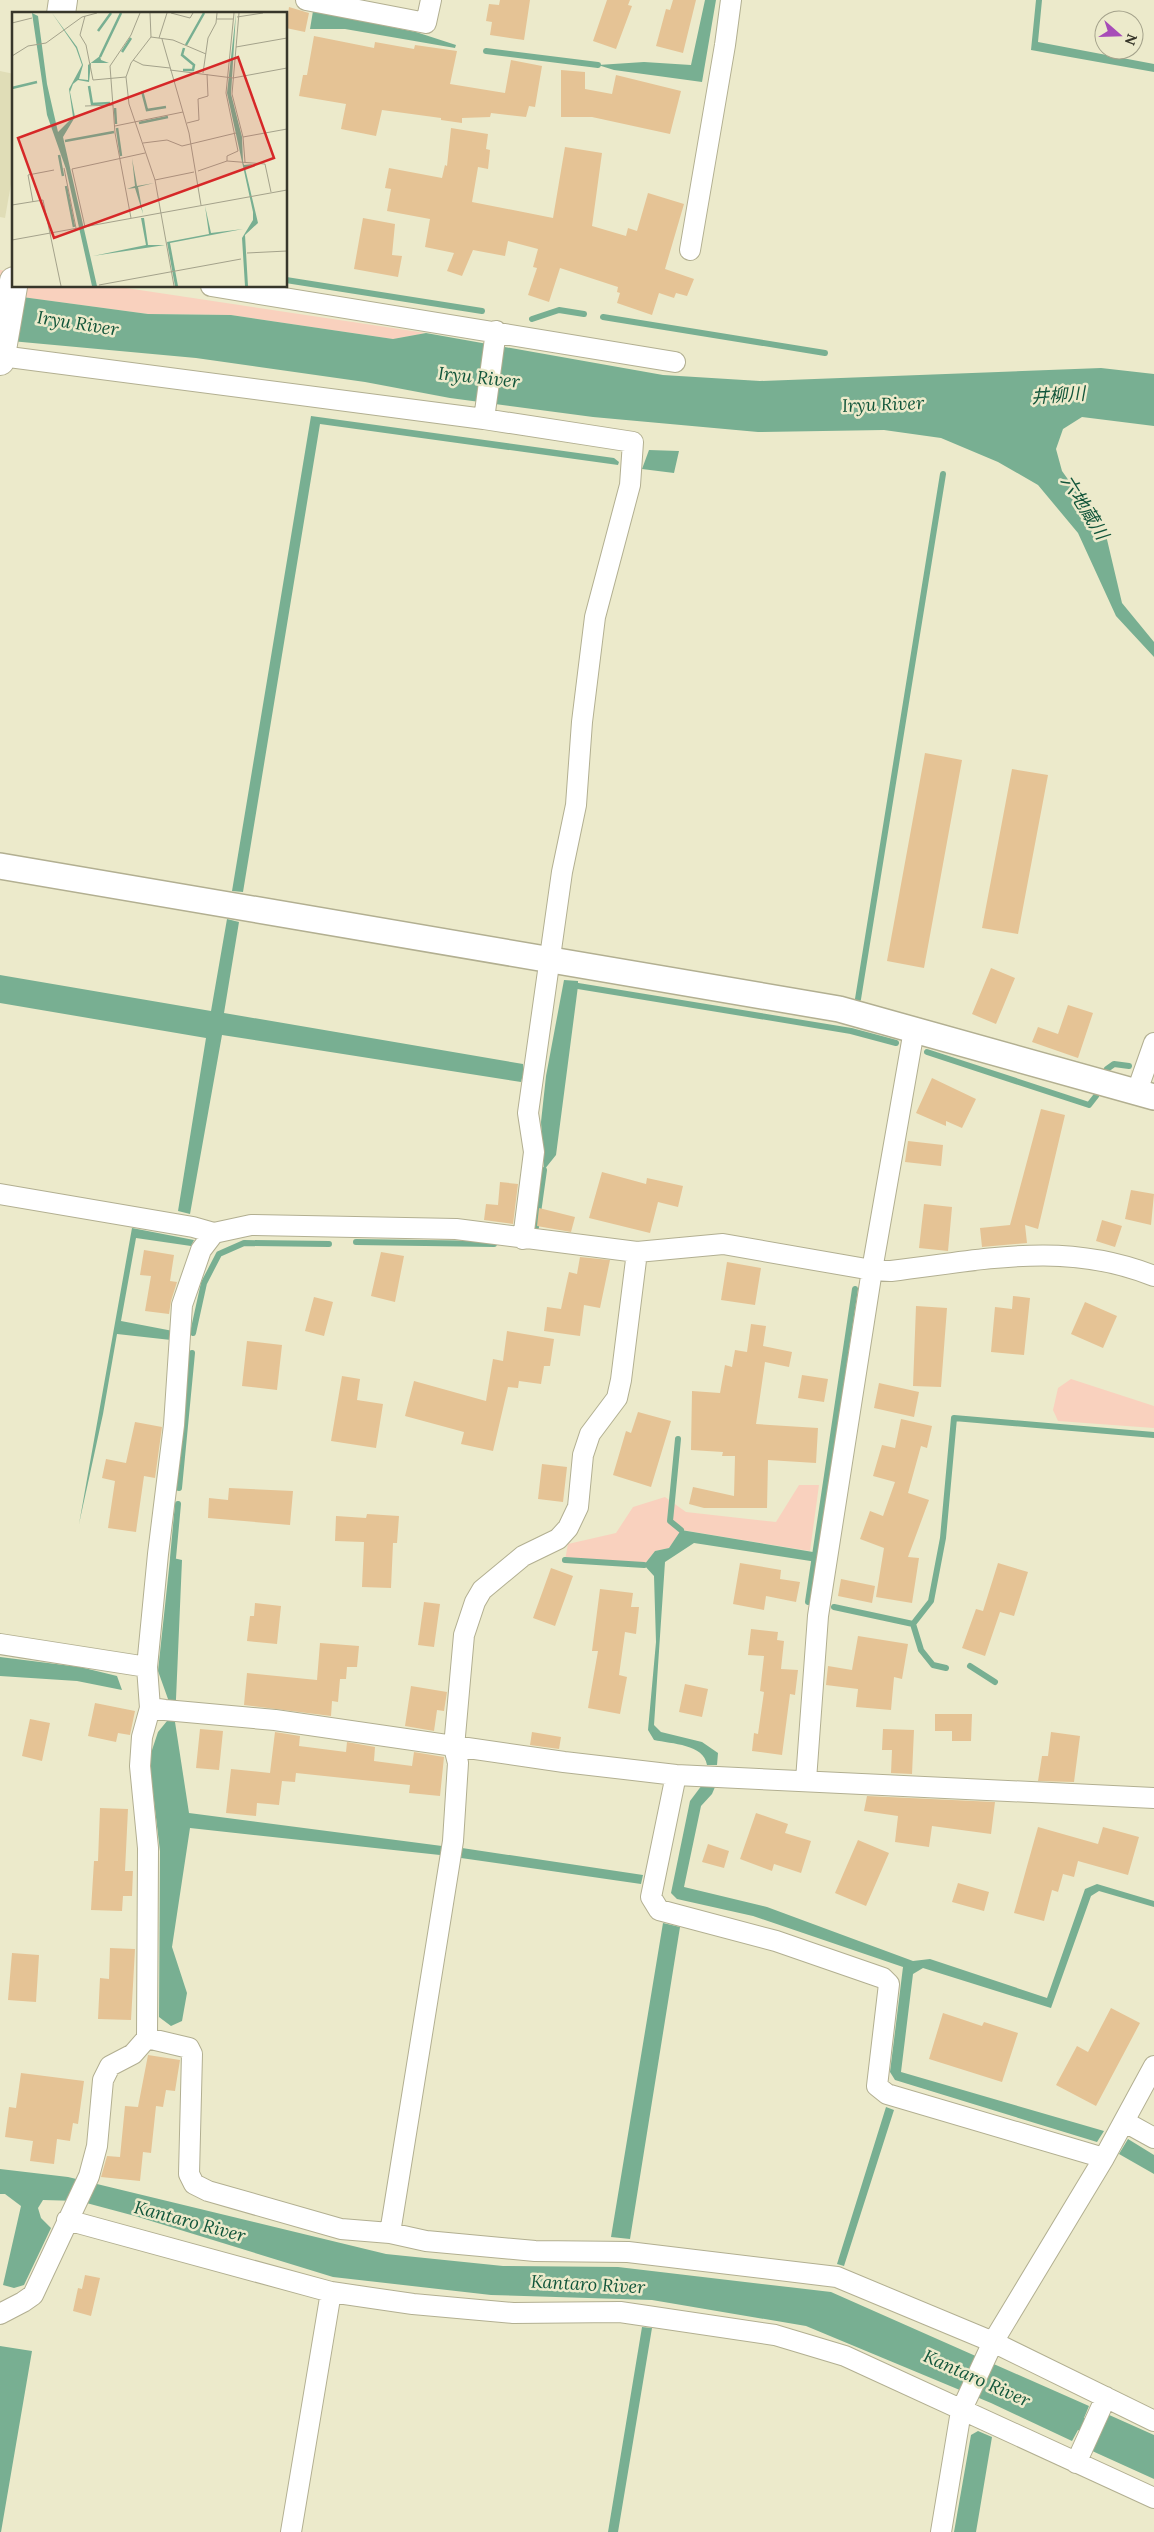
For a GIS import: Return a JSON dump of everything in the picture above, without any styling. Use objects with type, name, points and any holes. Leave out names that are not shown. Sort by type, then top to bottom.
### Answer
[{"type":"main road","points":[[1,356],[13,288]]},
{"type":"street","points":[[306,0],[426,22],[431,0]]},
{"type":"street","points":[[690,250],[724,54],[731,0]]},
{"type":"street","points":[[224,288],[496,331],[675,362]]},
{"type":"street","points":[[484,420],[496,331]]},
{"type":"street","points":[[1,356],[484,420],[633,442],[630,485],[595,617],[582,722],[576,805],[562,872],[528,1113],[534,1152],[524,1239]]},
{"type":"street","points":[[0,866],[839,1009],[1145,1095],[1154,1043]]},
{"type":"street","points":[[806,1780],[818,1616],[872,1270],[914,1030]]},
{"type":"street","points":[[0,1194],[193,1227],[214,1233],[251,1225],[456,1229],[637,1252],[723,1244],[872,1270],[891,1271],[1030,1254],[1082,1256],[1154,1276]]},
{"type":"street","points":[[165,1710],[147,1667],[158,1554],[174,1426],[182,1305],[201,1250],[214,1233]]},
{"type":"street","points":[[390,2233],[453,1841],[458,1763],[454,1747],[464,1635],[475,1602],[482,1590],[523,1556],[558,1539],[568,1528],[578,1506],[583,1456],[590,1434],[617,1398],[621,1380],[637,1252]]},
{"type":"street","points":[[0,1644],[147,1667]]},
{"type":"street","points":[[165,1710],[275,1720],[454,1747],[676,1775],[806,1780],[1074,1796],[1154,1798]]},
{"type":"street","points":[[0,2314],[33,2295],[89,2176],[97,2146],[103,2080],[110,2066],[133,2054],[147,2038],[148,1848],[140,1766],[142,1736],[165,1710]]},
{"type":"street","points":[[676,1775],[651,1897],[659,1910],[776,1940],[883,1978],[889,1984],[877,2086],[887,2094],[1104,2158]]},
{"type":"street","points":[[147,2038],[181,2045],[189,2048],[192,2054],[190,2174],[194,2184],[208,2191],[341,2229],[390,2233],[426,2241],[535,2251],[628,2252],[837,2276],[993,2342],[1154,2421]]},
{"type":"street","points":[[941,2532],[961,2411],[993,2342],[1125,2122],[1154,2066]]},
{"type":"street","points":[[1125,2122],[1154,2138]]},
{"type":"street","points":[[70,2213],[331,2292],[413,2304],[513,2313],[620,2312],[775,2335],[845,2356],[961,2411],[1154,2498]]},
{"type":"street","points":[[291,2532],[331,2292]]},
{"type":"street","points":[[1076,2463],[1106,2397]]},
{"type":"shaded area","points":[[0,71],[12,74],[12,178],[5,218],[0,217]]},
{"type":"shaded area","points":[[0,270],[12,272],[12,288],[126,288],[426,333],[393,339],[231,315],[148,314],[0,294]]},
{"type":"shaded area","points":[[1071,1379],[1154,1406],[1154,1428],[1058,1421],[1053,1410],[1058,1388]]},
{"type":"shaded area","points":[[799,1485],[819,1485],[810,1551],[682,1530],[669,1548],[655,1551],[644,1565],[565,1560],[568,1544],[616,1533],[633,1507],[665,1497],[686,1512],[776,1522]]},
{"type":"water","points":[[705,0],[716,0],[702,82],[614,70],[598,65],[644,62],[691,65]]},
{"type":"water","points":[[1036,0],[1042,0],[1038,42],[1094,53],[1094,60],[1133,60],[1154,64],[1154,72],[1031,50]]},
{"type":"water","points":[[313,11],[416,32],[456,45],[455,48],[345,29],[310,29]]},
{"type":"water","points":[[0,294],[148,314],[231,315],[393,339],[426,333],[663,375],[760,381],[1101,368],[1154,374],[1154,426],[1082,417],[1063,429],[1056,449],[1062,471],[1105,531],[1122,603],[1154,642],[1154,657],[1116,616],[1078,533],[1038,485],[998,462],[941,438],[884,430],[758,432],[593,417],[450,398],[365,382],[196,358],[0,340]]},
{"type":"water","points":[[311,416],[614,458],[619,462],[618,465],[320,424],[243,892],[232,891]]},
{"type":"water","points":[[649,450],[679,451],[674,473],[642,469]]},
{"type":"water","points":[[227,919],[239,922],[224,1013],[523,1064],[524,1071],[521,1082],[222,1035],[190,1214],[178,1211],[206,1038],[0,1003],[0,975],[211,1011]]},
{"type":"water","points":[[564,980],[578,981],[578,986],[556,1155],[544,1170],[541,1122],[546,1076]]},
{"type":"water","points":[[132,1228],[194,1240],[191,1246],[136,1238],[121,1321],[173,1331],[171,1340],[117,1334],[103,1414],[79,1524]]},
{"type":"water","points":[[681,1530],[819,1553],[817,1562],[694,1543],[665,1562],[654,1725],[661,1732],[702,1742],[718,1753],[717,1765],[707,1765],[705,1758],[694,1749],[654,1740],[648,1730],[656,1642],[654,1576],[644,1565],[655,1551],[669,1548]]},
{"type":"water","points":[[170,1559],[182,1560],[175,1722],[189,1813],[442,1846],[440,1855],[190,1828],[172,1947],[187,1993],[182,2021],[171,2026],[159,2017],[160,1851],[149,1759],[158,1732],[167,1721],[168,1699],[158,1671]]},
{"type":"water","points":[[0,1657],[80,1667],[117,1676],[122,1690],[77,1681],[0,1676]]},
{"type":"water","points":[[702,1785],[715,1787],[712,1794],[701,1806],[684,1887],[767,1907],[913,1961],[930,1959],[1047,1998],[1085,1889],[1097,1884],[1154,1901],[1154,1907],[1099,1891],[1091,1896],[1051,2008],[923,1968],[913,1974],[901,2072],[1104,2131],[1097,2142],[895,2080],[890,2072],[903,1967],[753,1916],[677,1899],[671,1893],[690,1801]]},
{"type":"water","points":[[462,1848],[643,1875],[641,1884],[461,1858]]},
{"type":"water","points":[[663,1923],[680,1927],[630,2239],[611,2237]]},
{"type":"water","points":[[886,2107],[894,2110],[844,2266],[837,2264]]},
{"type":"water","points":[[1128,2139],[1154,2155],[1154,2174],[1119,2154]]},
{"type":"water","name":"Kantaro River","points":[[0,2169],[68,2177],[386,2254],[503,2266],[618,2267],[831,2292],[1089,2406],[1084,2418],[1101,2426],[1107,2414],[1154,2435],[1154,2479],[1090,2450],[1095,2438],[1078,2430],[1072,2441],[991,2403],[806,2326],[652,2300],[491,2295],[333,2277],[135,2216],[79,2201],[43,2200],[38,2208],[41,2218],[51,2228],[24,2285],[14,2288],[3,2285],[21,2206],[5,2194],[0,2194]]},
{"type":"water","points":[[642,2327],[652,2328],[618,2532],[608,2532]]},
{"type":"water","points":[[0,2346],[32,2351],[1,2532],[0,2532]]},
{"type":"water","points":[[978,2431],[992,2437],[976,2532],[954,2532],[971,2435]]},
{"type":"building","points":[[500,0],[530,0],[524,40],[490,35],[492,22],[486,21],[489,4],[499,5]]},
{"type":"building","points":[[607,0],[630,0],[628,5],[632,6],[616,49],[593,41]]},
{"type":"building","points":[[673,0],[696,0],[683,53],[656,46],[666,9],[670,10]]},
{"type":"building","points":[[289,7],[309,13],[305,32],[288,28]]},
{"type":"building","points":[[314,36],[374,48],[375,42],[414,49],[415,45],[457,51],[450,84],[505,93],[511,60],[542,66],[535,107],[529,106],[526,117],[491,113],[490,117],[462,118],[462,123],[441,120],[441,118],[382,110],[376,136],[341,129],[346,104],[299,96],[303,75],[307,75]]},
{"type":"building","points":[[561,70],[585,72],[585,89],[612,94],[616,75],[681,91],[670,134],[592,117],[561,117]]},
{"type":"building","points":[[451,128],[488,134],[486,149],[490,150],[488,169],[478,167],[472,202],[553,218],[565,147],[602,153],[592,226],[626,236],[628,228],[637,231],[648,193],[684,204],[665,269],[694,279],[687,296],[676,293],[674,298],[659,293],[652,315],[617,303],[620,293],[617,292],[618,287],[560,268],[549,302],[528,295],[537,268],[533,267],[538,249],[508,241],[505,256],[473,250],[462,276],[447,271],[454,253],[425,247],[430,219],[387,211],[391,189],[385,188],[389,168],[442,178],[445,165],[447,166]]},
{"type":"building","points":[[363,218],[395,224],[392,255],[402,256],[398,277],[354,269]]},
{"type":"building","points":[[925,753],[962,760],[924,968],[887,961]]},
{"type":"building","points":[[1012,769],[1048,775],[1018,934],[982,928]]},
{"type":"building","points":[[991,968],[1015,978],[996,1024],[972,1014]]},
{"type":"building","points":[[1068,1005],[1093,1013],[1078,1058],[1032,1042],[1038,1027],[1058,1034]]},
{"type":"building","points":[[932,1078],[976,1099],[962,1128],[946,1121],[946,1126],[916,1113]]},
{"type":"building","points":[[1041,1109],[1065,1115],[1038,1229],[1025,1225],[1027,1243],[982,1247],[980,1228],[1010,1225]]},
{"type":"building","points":[[908,1141],[943,1145],[941,1166],[905,1162]]},
{"type":"building","points":[[602,1172],[646,1184],[647,1178],[683,1186],[678,1207],[658,1202],[650,1233],[589,1218]]},
{"type":"building","points":[[500,1182],[518,1184],[513,1224],[484,1220],[486,1204],[498,1205]]},
{"type":"building","points":[[1131,1190],[1154,1194],[1151,1225],[1125,1219]]},
{"type":"building","points":[[924,1204],[952,1207],[948,1251],[919,1248]]},
{"type":"building","points":[[539,1208],[575,1217],[571,1232],[537,1226]]},
{"type":"building","points":[[1102,1220],[1122,1226],[1115,1247],[1096,1241]]},
{"type":"building","points":[[144,1250],[174,1255],[170,1281],[177,1282],[169,1314],[145,1311],[151,1276],[140,1275]]},
{"type":"building","points":[[381,1252],[404,1256],[395,1302],[371,1296]]},
{"type":"building","points":[[580,1257],[610,1260],[600,1308],[584,1305],[580,1336],[544,1331],[547,1307],[561,1309],[569,1272],[577,1274]]},
{"type":"building","points":[[727,1262],[761,1268],[755,1305],[721,1300]]},
{"type":"building","points":[[1013,1296],[1030,1298],[1024,1355],[991,1352],[995,1307],[1012,1309]]},
{"type":"building","points":[[314,1297],[333,1302],[324,1336],[305,1331]]},
{"type":"building","points":[[1085,1302],[1117,1316],[1103,1348],[1071,1334]]},
{"type":"building","points":[[916,1306],[947,1308],[941,1387],[913,1386]]},
{"type":"building","points":[[751,1324],[766,1326],[763,1346],[792,1352],[789,1367],[765,1362],[756,1424],[818,1428],[816,1463],[768,1460],[767,1508],[704,1508],[689,1504],[693,1487],[734,1496],[735,1456],[722,1456],[723,1452],[691,1450],[692,1391],[720,1393],[725,1365],[732,1367],[735,1350],[747,1352]]},
{"type":"building","points":[[507,1331],[554,1339],[550,1366],[544,1366],[541,1384],[519,1381],[518,1388],[508,1387],[493,1451],[461,1444],[464,1432],[405,1416],[414,1381],[486,1401],[493,1359],[503,1361]]},
{"type":"building","points":[[247,1341],[282,1345],[277,1390],[242,1386]]},
{"type":"building","points":[[802,1375],[828,1379],[824,1402],[798,1398]]},
{"type":"building","points":[[342,1376],[360,1379],[357,1400],[383,1404],[376,1448],[331,1441]]},
{"type":"building","points":[[879,1383],[919,1392],[914,1417],[874,1408]]},
{"type":"building","points":[[638,1412],[671,1421],[651,1487],[613,1475],[626,1431],[631,1433]]},
{"type":"building","points":[[901,1419],[932,1426],[927,1448],[921,1446],[908,1493],[929,1500],[908,1557],[919,1558],[912,1603],[876,1597],[884,1548],[860,1539],[870,1511],[883,1516],[895,1482],[873,1476],[882,1445],[895,1448]]},
{"type":"building","points":[[135,1422],[162,1427],[155,1478],[144,1476],[136,1532],[108,1528],[115,1481],[102,1478],[106,1459],[126,1463]]},
{"type":"building","points":[[542,1464],[567,1467],[563,1502],[538,1499]]},
{"type":"building","points":[[229,1488],[293,1491],[290,1525],[208,1518],[209,1498],[228,1500]]},
{"type":"building","points":[[367,1514],[399,1516],[397,1543],[393,1543],[391,1588],[362,1587],[364,1542],[335,1541],[336,1516],[366,1518]]},
{"type":"building","points":[[740,1563],[781,1570],[780,1579],[800,1582],[796,1602],[766,1596],[764,1610],[733,1604]]},
{"type":"building","points":[[998,1563],[1028,1572],[1014,1616],[1000,1612],[985,1656],[962,1648],[976,1609],[983,1611]]},
{"type":"building","points":[[551,1568],[573,1576],[555,1626],[533,1618]]},
{"type":"building","points":[[841,1579],[875,1586],[872,1603],[838,1596]]},
{"type":"building","points":[[600,1589],[633,1593],[631,1607],[639,1607],[636,1634],[625,1632],[619,1675],[627,1677],[620,1714],[588,1708],[598,1651],[592,1651]]},
{"type":"building","points":[[424,1602],[440,1604],[434,1647],[418,1645]]},
{"type":"building","points":[[255,1603],[281,1606],[277,1644],[247,1641],[250,1616],[254,1616]]},
{"type":"building","points":[[751,1629],[778,1632],[777,1640],[784,1641],[781,1669],[798,1670],[795,1695],[790,1694],[782,1755],[752,1751],[754,1733],[758,1734],[764,1692],[760,1691],[764,1656],[748,1655]]},
{"type":"building","points":[[858,1636],[908,1644],[902,1679],[894,1677],[891,1710],[856,1707],[858,1689],[826,1685],[828,1666],[852,1670]]},
{"type":"building","points":[[320,1643],[359,1646],[357,1667],[347,1667],[346,1679],[340,1679],[338,1702],[332,1701],[331,1716],[244,1705],[247,1673],[317,1680]]},
{"type":"building","points":[[685,1684],[708,1689],[702,1717],[679,1712]]},
{"type":"building","points":[[411,1686],[447,1692],[444,1711],[437,1710],[434,1731],[405,1726]]},
{"type":"building","points":[[95,1703],[135,1711],[130,1735],[118,1733],[116,1742],[88,1736]]},
{"type":"building","points":[[935,1714],[972,1714],[971,1741],[952,1741],[952,1731],[935,1731]]},
{"type":"building","points":[[30,1719],[50,1723],[42,1761],[22,1756]]},
{"type":"building","points":[[200,1729],[223,1731],[219,1770],[196,1768]]},
{"type":"building","points":[[883,1729],[914,1730],[912,1774],[891,1773],[892,1750],[882,1750]]},
{"type":"building","points":[[275,1732],[300,1736],[299,1746],[346,1752],[347,1742],[375,1747],[374,1761],[412,1766],[414,1752],[444,1757],[440,1796],[409,1793],[410,1785],[296,1773],[295,1782],[282,1781],[279,1805],[257,1803],[256,1816],[226,1813],[231,1769],[270,1773]]},
{"type":"building","points":[[532,1732],[561,1737],[559,1749],[530,1745]]},
{"type":"building","points":[[1051,1732],[1080,1736],[1074,1782],[1038,1781],[1042,1756],[1048,1756]]},
{"type":"building","points":[[867,1796],[995,1802],[991,1834],[932,1826],[929,1847],[895,1842],[898,1816],[864,1811]]},
{"type":"building","points":[[100,1808],[128,1809],[125,1871],[133,1871],[132,1896],[123,1896],[122,1911],[91,1910],[94,1861],[98,1861]]},
{"type":"building","points":[[756,1813],[788,1824],[785,1833],[811,1841],[801,1873],[774,1864],[772,1871],[740,1859]]},
{"type":"building","points":[[1038,1827],[1098,1844],[1103,1827],[1139,1837],[1128,1875],[1078,1861],[1074,1877],[1063,1874],[1058,1892],[1052,1890],[1044,1921],[1014,1913]]},
{"type":"building","points":[[858,1840],[889,1853],[866,1906],[835,1893]]},
{"type":"building","points":[[708,1844],[729,1851],[724,1868],[702,1862]]},
{"type":"building","points":[[958,1883],[989,1892],[984,1911],[952,1902]]},
{"type":"building","points":[[110,1948],[135,1949],[131,2020],[98,2019],[100,1978],[109,1979]]},
{"type":"building","points":[[12,1953],[39,1955],[36,2002],[8,2000]]},
{"type":"building","points":[[1111,2008],[1140,2023],[1096,2106],[1056,2085],[1077,2046],[1088,2052]]},
{"type":"building","points":[[943,2013],[982,2026],[984,2022],[1018,2033],[1002,2082],[929,2059]]},
{"type":"building","points":[[148,2055],[180,2060],[175,2091],[166,2090],[163,2107],[156,2106],[151,2153],[143,2152],[140,2181],[101,2177],[107,2156],[120,2157],[125,2106],[138,2107]]},
{"type":"building","points":[[21,2073],[84,2081],[78,2124],[73,2123],[70,2141],[57,2139],[54,2164],[30,2161],[33,2141],[5,2137],[9,2107],[16,2108]]},
{"type":"building","points":[[85,2275],[100,2278],[91,2316],[73,2311],[78,2288],[82,2289]]},
{"type":"waterway","points":[[486,51],[598,65]]},
{"type":"waterway","points":[[288,280],[482,311]]},
{"type":"waterway","points":[[532,319],[559,310],[584,314]]},
{"type":"waterway","points":[[603,317],[825,353]]},
{"type":"waterway","points":[[858,999],[943,474]]},
{"type":"waterway","points":[[578,986],[851,1031],[896,1043]]},
{"type":"waterway","points":[[927,1052],[1089,1105],[1096,1096]]},
{"type":"waterway","points":[[1107,1069],[1114,1064],[1129,1066]]},
{"type":"waterway","points":[[536,1227],[544,1170]]},
{"type":"waterway","points":[[356,1242],[494,1244]]},
{"type":"waterway","points":[[193,1333],[204,1283],[219,1254],[244,1243],[329,1244]]},
{"type":"waterway","points":[[808,1602],[855,1289]]},
{"type":"waterway","points":[[179,1488],[192,1353]]},
{"type":"waterway","points":[[913,1624],[931,1601],[943,1538],[954,1418],[1154,1435]]},
{"type":"waterway","points":[[678,1439],[670,1521],[681,1530]]},
{"type":"waterway","points":[[173,1558],[178,1504]]},
{"type":"waterway","points":[[565,1560],[644,1565]]},
{"type":"waterway","points":[[834,1607],[913,1624],[921,1650],[933,1665],[946,1668]]},
{"type":"waterway","points":[[970,1666],[995,1682]]},
{"type":"water label","name":"Iryu River","points":[[78,323]]},
{"type":"water label","name":"Iryu River","points":[[479,377]]},
{"type":"water label","name":"井柳川","points":[[1058,395]]},
{"type":"water label","name":"Iryu River","points":[[883,404]]},
{"type":"water label","name":"六地蔵川","points":[[1085,507]]}]
